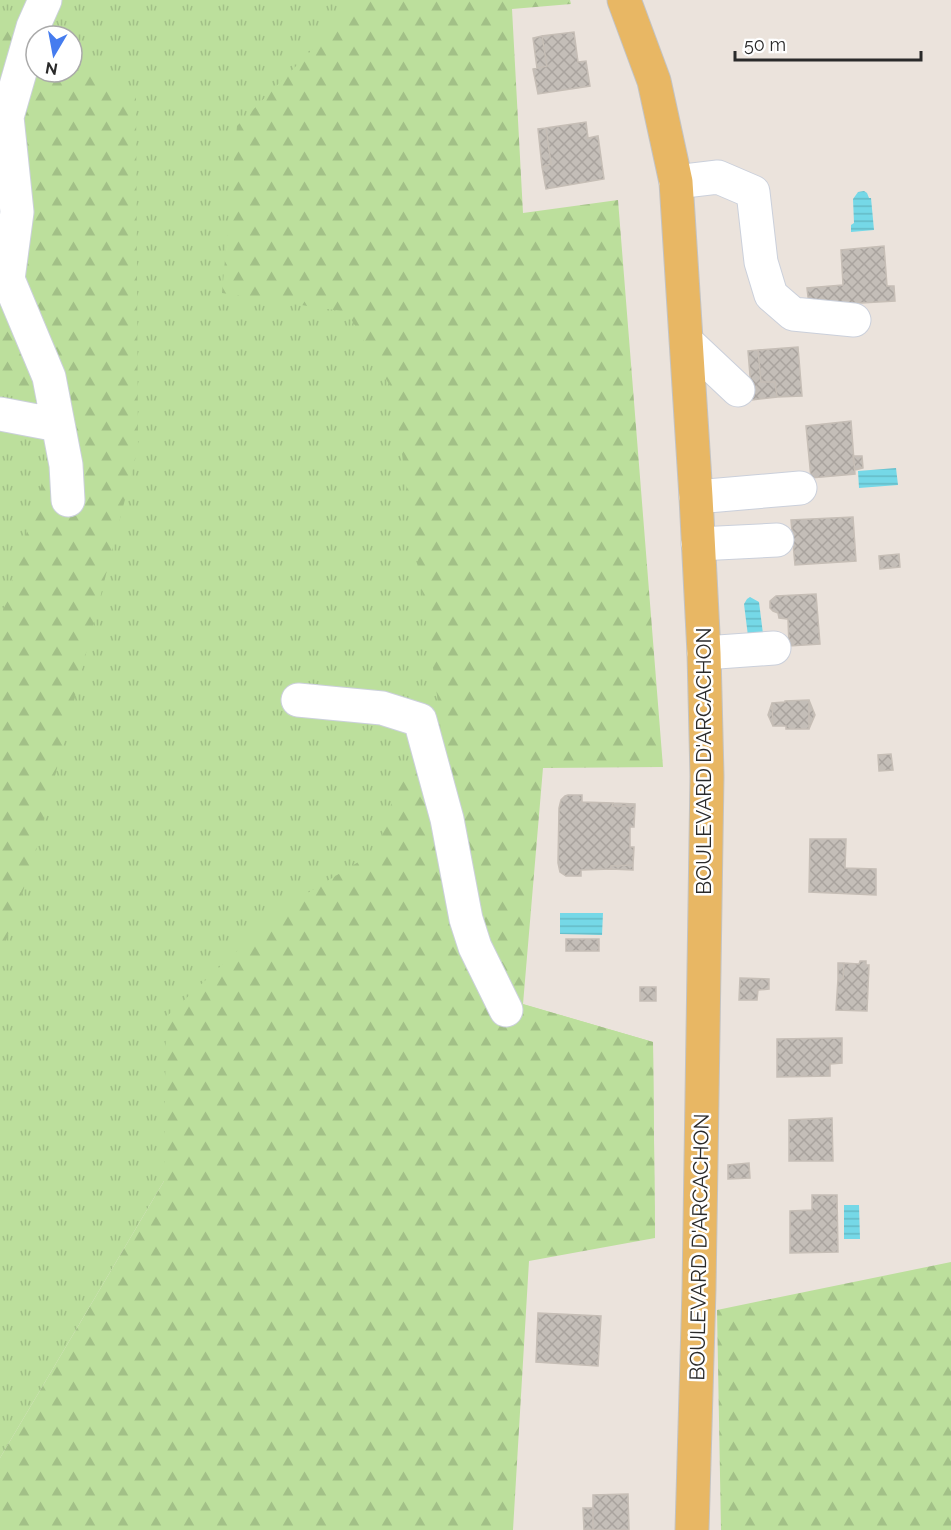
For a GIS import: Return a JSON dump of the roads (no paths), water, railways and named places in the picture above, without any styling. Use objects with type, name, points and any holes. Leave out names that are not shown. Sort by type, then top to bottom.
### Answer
[{"type":"main road","name":"BOULEVARD D'ARCACHON","points":[[624,0],[654,81],[676,182],[704,653],[707,776],[693,1530]]},
{"type":"lane","points":[[45,0],[33,27],[7,117],[17,212],[8,279],[49,377],[66,465],[68,500]]},
{"type":"lane","points":[[676,182],[718,177],[753,192],[761,262],[771,295],[793,314],[854,320]]},
{"type":"lane","points":[[687,342],[738,390]]},
{"type":"lane","points":[[0,414],[58,424]]},
{"type":"lane","points":[[696,497],[800,488]]},
{"type":"lane","points":[[698,544],[777,540]]},
{"type":"lane","points":[[704,653],[774,648]]},
{"type":"lane","points":[[298,700],[382,708],[420,720],[447,819],[466,919],[476,947],[506,1010]]},
{"type":"water","points":[[864,191],[871,198],[874,230],[851,232],[851,225],[854,223],[853,199],[858,192]]},
{"type":"water","points":[[896,468],[898,485],[859,488],[858,471]]},
{"type":"water","points":[[750,597],[759,602],[763,634],[748,636],[744,604]]},
{"type":"water","points":[[560,913],[603,913],[602,935],[560,934]]},
{"type":"water","points":[[844,1205],[859,1205],[860,1239],[844,1239]]}]
